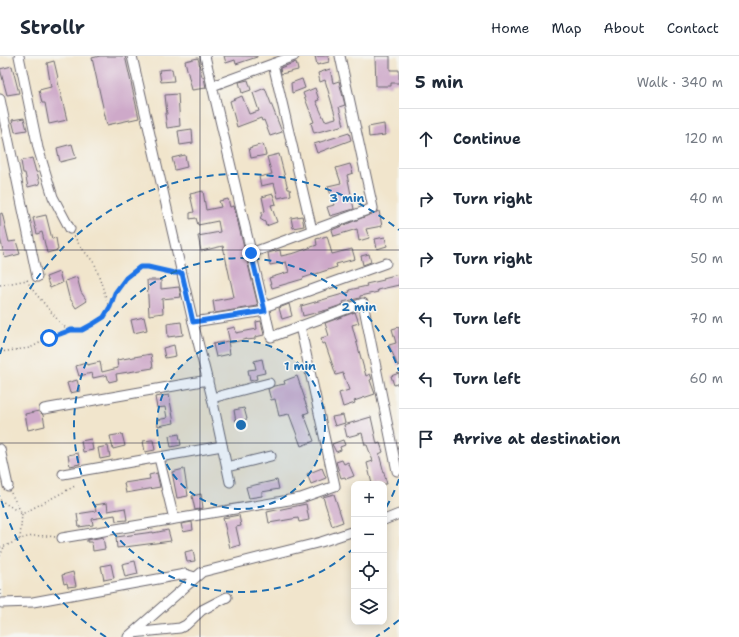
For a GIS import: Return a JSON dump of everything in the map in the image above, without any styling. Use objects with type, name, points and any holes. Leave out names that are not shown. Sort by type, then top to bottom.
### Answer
[{"type":"street","points":[[19,56],[38,148],[53,197],[70,229]]},
{"type":"street","points":[[132,56],[193,322],[208,380],[230,482]]},
{"type":"street","points":[[205,56],[271,337],[363,303],[397,471]]},
{"type":"street","points":[[212,86],[294,56]]},
{"type":"street","points":[[251,253],[373,208],[340,56]]},
{"type":"street","points":[[273,64],[312,230]]},
{"type":"street","points":[[0,99],[37,277]]},
{"type":"street","points":[[193,322],[264,309],[386,263]]},
{"type":"street","points":[[62,538],[301,498],[335,486],[300,326]]},
{"type":"street","points":[[44,408],[208,380]]},
{"type":"street","points":[[212,398],[269,383]]},
{"type":"street","points":[[63,474],[222,446]]},
{"type":"street","points":[[0,449],[8,486]]},
{"type":"street","points":[[227,467],[271,456]]},
{"type":"street","points":[[159,458],[174,519]]},
{"type":"street","points":[[387,519],[399,514]]},
{"type":"street","points":[[130,635],[202,572],[322,542],[351,532]]},
{"type":"street","points":[[2,603],[33,602],[185,574],[195,577]]},
{"type":"street","points":[[130,635],[180,628],[186,625],[202,610],[227,597]]},
{"type":"path","points":[[70,229],[80,246],[95,264],[110,307]]},
{"type":"path","points":[[0,352],[30,348],[49,338],[71,330],[82,330],[93,324],[104,317],[110,307],[115,293],[126,278],[140,267],[182,273]]},
{"type":"path","points":[[0,285],[37,277]]},
{"type":"path","points":[[27,280],[31,288],[63,326],[71,330]]},
{"type":"path","points":[[8,486],[22,514],[20,539]]},
{"type":"path","points":[[22,514],[75,486]]},
{"type":"path","points":[[0,500],[22,514]]},
{"type":"path","points":[[0,547],[4,547],[20,539],[42,535],[62,538]]},
{"type":"path","points":[[0,556],[4,547]]},
{"type":"building","points":[[100,56],[125,56],[139,118],[107,125],[92,58]]},
{"type":"building","points":[[224,56],[257,57],[236,64],[235,60],[226,63]]},
{"type":"building","points":[[315,56],[328,56],[329,62],[317,65]]},
{"type":"building","points":[[375,56],[390,56],[390,70],[399,70],[399,83],[391,83],[391,86],[376,86]]},
{"type":"building","points":[[198,58],[206,88],[192,90],[185,61]]},
{"type":"building","points":[[54,61],[67,120],[49,124],[45,103],[42,103],[39,90],[51,87],[47,63]]},
{"type":"building","points":[[296,62],[298,70],[281,74],[280,68]]},
{"type":"building","points":[[12,66],[19,93],[7,95],[0,69]]},
{"type":"building","points":[[172,69],[174,81],[161,82],[159,70]]},
{"type":"building","points":[[330,69],[333,83],[339,81],[345,105],[339,107],[344,125],[314,133],[311,123],[314,122],[303,93],[315,88],[319,100],[316,101],[325,121],[336,118],[325,80],[320,82],[318,73]]},
{"type":"building","points":[[302,79],[305,88],[292,93],[291,83]]},
{"type":"building","points":[[248,80],[251,90],[242,93],[239,82]]},
{"type":"building","points":[[265,88],[282,132],[270,136],[264,120],[262,121],[261,118],[237,127],[230,101],[242,96],[249,114],[259,111],[253,93]]},
{"type":"building","points":[[178,94],[180,126],[167,128],[165,95]]},
{"type":"building","points":[[24,118],[27,130],[15,132],[12,120]]},
{"type":"building","points":[[384,124],[385,135],[369,137],[368,127]]},
{"type":"building","points":[[192,129],[193,143],[180,145],[178,131]]},
{"type":"building","points":[[349,133],[351,140],[317,153],[314,144]]},
{"type":"building","points":[[72,144],[76,158],[60,162],[57,148]]},
{"type":"building","points":[[263,144],[266,155],[251,158],[249,148]]},
{"type":"building","points":[[279,154],[291,195],[278,198],[274,183],[261,186],[259,177],[272,174],[267,157]]},
{"type":"building","points":[[185,155],[187,167],[175,170],[172,158]]},
{"type":"building","points":[[32,158],[40,184],[28,187],[21,161]]},
{"type":"building","points":[[350,164],[353,173],[347,175],[354,209],[330,216],[327,207],[334,205],[328,186],[341,183],[336,168]]},
{"type":"building","points":[[203,191],[206,210],[221,207],[219,201],[228,199],[230,207],[234,206],[258,306],[215,313],[213,301],[234,297],[223,246],[201,251],[198,236],[220,232],[218,221],[198,225],[196,218],[190,219],[190,213],[194,212],[190,194]]},
{"type":"building","points":[[273,194],[276,204],[271,205],[277,222],[266,226],[265,222],[260,219],[262,212],[265,211],[262,197]]},
{"type":"building","points":[[379,211],[382,226],[366,229],[369,238],[359,241],[357,229],[334,236],[332,230]]},
{"type":"building","points":[[2,213],[9,242],[16,241],[20,254],[5,258],[0,238],[0,214]]},
{"type":"building","points":[[46,215],[52,239],[56,238],[58,250],[47,253],[42,232],[37,234],[33,218]]},
{"type":"building","points":[[302,216],[304,226],[293,228],[291,218]]},
{"type":"building","points":[[327,236],[332,254],[352,249],[355,259],[336,264],[337,267],[303,279],[272,288],[269,278],[289,272],[286,262],[270,265],[268,253],[280,250],[281,256],[295,253],[317,245],[316,239]]},
{"type":"building","points":[[385,237],[387,246],[377,249],[375,239]]},
{"type":"building","points":[[369,254],[371,262],[363,265],[361,256]]},
{"type":"building","points":[[59,272],[62,283],[50,288],[46,277]]},
{"type":"building","points":[[399,274],[399,285],[377,290],[378,292],[343,302],[344,304],[327,310],[303,316],[301,306],[350,292],[349,290],[367,286],[366,284],[384,280],[383,278]]},
{"type":"building","points":[[77,277],[81,292],[87,301],[76,308],[69,297],[65,281]]},
{"type":"building","points":[[147,280],[161,280],[161,289],[179,287],[181,297],[162,299],[163,313],[149,315]]},
{"type":"building","points":[[289,304],[292,316],[282,319],[279,308]]},
{"type":"building","points":[[355,312],[359,323],[352,325],[366,376],[370,374],[372,379],[370,380],[375,394],[354,401],[355,403],[343,407],[339,393],[349,390],[343,373],[336,375],[325,343],[322,344],[321,338],[329,336],[325,323]]},
{"type":"building","points":[[144,317],[147,330],[134,333],[131,320]]},
{"type":"building","points":[[261,321],[264,335],[255,337],[255,339],[247,339],[230,343],[227,329],[235,327],[236,333],[257,329],[256,322]]},
{"type":"building","points":[[181,322],[183,335],[168,337],[167,324]]},
{"type":"building","points":[[399,327],[398,366],[389,345],[396,343],[392,329]]},
{"type":"building","points":[[228,341],[230,354],[216,357],[213,344]]},
{"type":"building","points":[[174,345],[176,356],[165,358],[163,348]]},
{"type":"building","points":[[151,354],[153,368],[116,374],[117,380],[109,382],[107,375],[93,378],[92,373],[79,376],[76,366],[86,363],[87,365],[100,362],[102,372],[118,368],[117,360]]},
{"type":"building","points":[[262,359],[265,373],[256,375],[257,379],[250,381],[248,370],[256,369],[254,361]]},
{"type":"building","points":[[399,373],[399,383],[394,385],[391,376]]},
{"type":"building","points":[[297,376],[309,412],[304,414],[314,441],[301,446],[289,414],[279,416],[275,399],[271,400],[268,389],[285,384],[284,381]]},
{"type":"building","points":[[77,380],[80,391],[70,393],[67,383]]},
{"type":"building","points":[[169,395],[174,423],[158,426],[157,420],[167,418],[165,407],[157,408],[155,397]]},
{"type":"building","points":[[244,408],[247,419],[236,422],[234,410]]},
{"type":"building","points":[[39,411],[43,415],[45,426],[28,430],[25,414]]},
{"type":"building","points":[[343,415],[345,423],[335,426],[332,417]]},
{"type":"building","points":[[371,417],[377,444],[380,443],[383,452],[379,454],[386,481],[371,481],[367,463],[373,461],[367,445],[365,445],[362,433],[347,437],[344,425]]},
{"type":"building","points":[[122,434],[125,446],[113,449],[110,436]]},
{"type":"building","points":[[179,434],[181,445],[171,447],[169,436]]},
{"type":"building","points":[[91,439],[93,450],[83,452],[81,441]]},
{"type":"building","points":[[153,440],[155,450],[145,452],[143,441]]},
{"type":"building","points":[[343,440],[345,445],[340,447],[341,450],[336,452],[332,444]]},
{"type":"building","points":[[108,446],[110,457],[100,459],[98,448]]},
{"type":"building","points":[[78,453],[80,464],[70,466],[68,455]]},
{"type":"building","points":[[342,460],[344,464],[348,462],[354,476],[346,479],[345,477],[341,478],[336,462]]},
{"type":"building","points":[[322,468],[326,478],[311,484],[307,474]]},
{"type":"building","points":[[184,469],[188,496],[177,498],[172,472]]},
{"type":"building","points":[[157,473],[160,487],[126,493],[124,483],[150,479],[149,475]]},
{"type":"building","points":[[277,480],[279,489],[262,492],[262,496],[249,498],[246,487]]},
{"type":"building","points":[[201,494],[203,508],[195,510],[192,496]]},
{"type":"building","points":[[334,494],[343,522],[332,526],[323,497]]},
{"type":"building","points":[[107,503],[108,511],[125,508],[127,520],[116,521],[115,515],[92,519],[93,525],[79,527],[77,514],[96,511],[95,505]]},
{"type":"building","points":[[306,504],[309,520],[299,522],[298,518],[269,523],[267,512]]},
{"type":"building","points":[[239,515],[241,526],[236,527],[240,545],[230,548],[223,518]]},
{"type":"building","points":[[192,522],[193,530],[183,532],[181,524]]},
{"type":"building","points":[[168,530],[171,541],[117,548],[116,537]]},
{"type":"building","points":[[103,537],[105,549],[93,551],[92,542],[87,542],[87,540]]},
{"type":"building","points":[[193,550],[195,561],[187,562],[185,552]]},
{"type":"building","points":[[135,561],[138,574],[125,577],[122,564]]},
{"type":"building","points":[[111,564],[114,578],[104,580],[101,566]]},
{"type":"building","points":[[73,572],[76,586],[68,587],[67,583],[64,584],[62,575]]},
{"type":"route","points":[[49,338],[71,330],[82,330],[104,317],[110,307],[115,293],[126,278],[140,267],[182,273],[193,322],[265,311],[251,253]]}]
